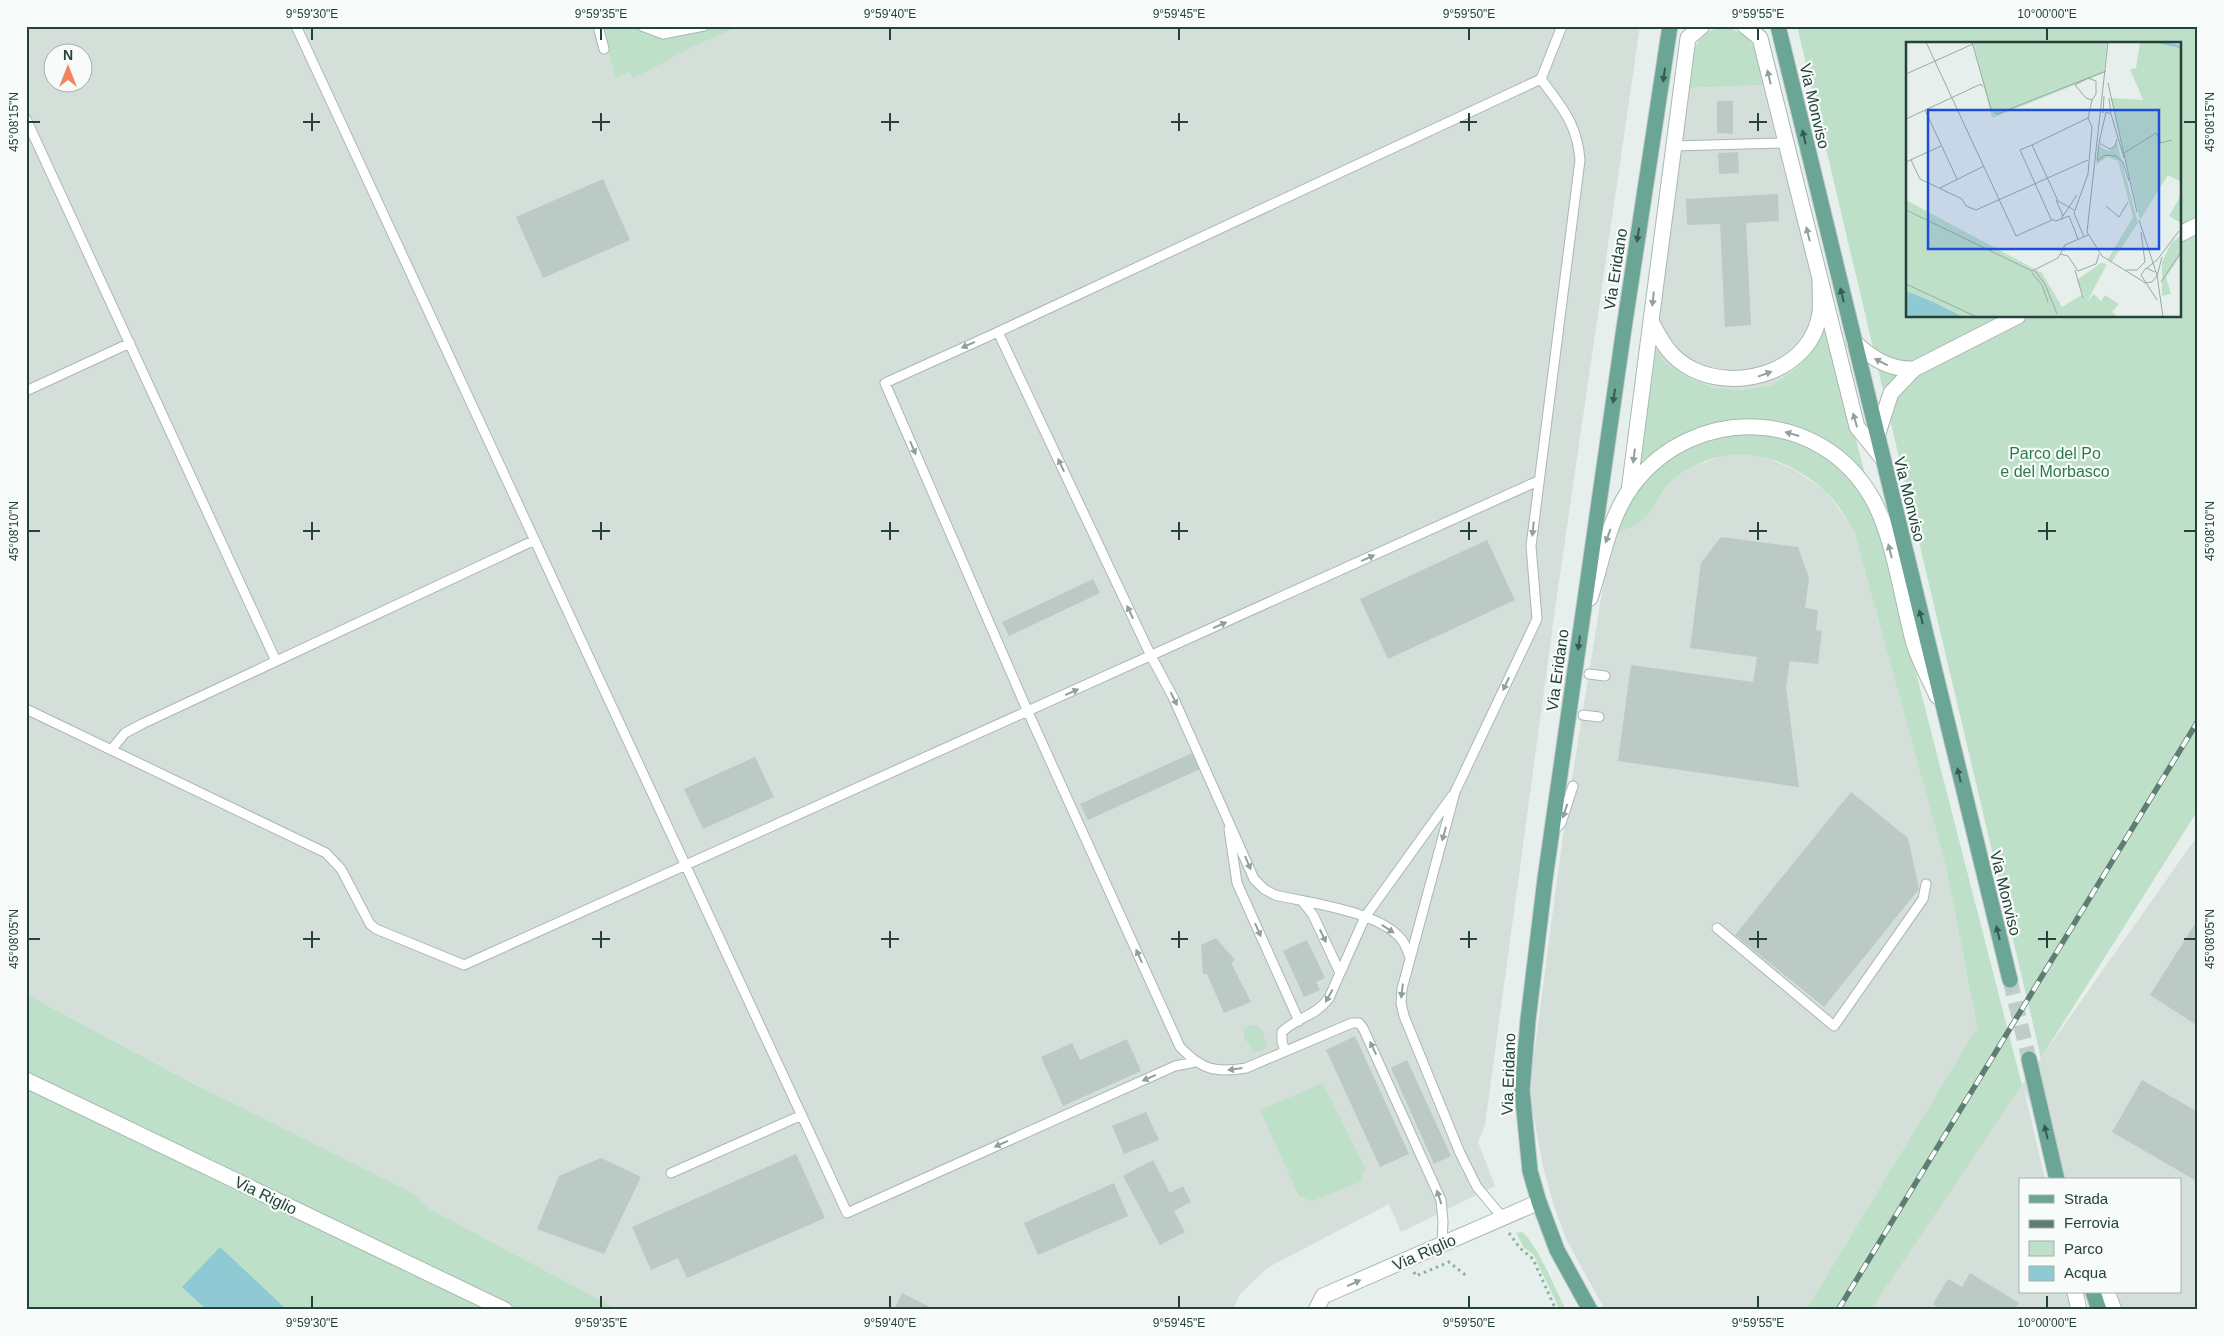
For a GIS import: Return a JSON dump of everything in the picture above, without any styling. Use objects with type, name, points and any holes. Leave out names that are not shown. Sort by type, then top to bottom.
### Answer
[{"type":"main road","name":"Via Eridano","points":[[1590,1310],[1557,1250],[1539,1202],[1530,1171],[1522,1090],[1528,1020],[1552,833],[1624,328],[1670,26]]},
{"type":"main road","name":"Via Monviso","points":[[1778,26],[2010,980]]},
{"type":"main road","points":[[2029,1059],[2055,1176]]},
{"type":"main road","points":[[2094,1294],[2099,1310]]},
{"type":"street","points":[[1629,492],[1688,32],[1702,26]]},
{"type":"street","points":[[1745,26],[1759,32],[1784,142],[1857,427],[1883,459]]},
{"type":"street","points":[[2182,233],[2198,225]]},
{"type":"street","points":[[1651,321],[1662,344],[1673,356],[1692,369],[1711,376],[1753,378],[1790,362],[1812,336],[1820,314],[1820,282]]},
{"type":"street","points":[[1877,436],[1891,393],[1914,369],[2014,318]]},
{"type":"street","points":[[1854,342],[1870,357],[1887,366],[1900,370],[1914,369]]},
{"type":"street","points":[[1582,623],[1611,529],[1629,492],[1645,471],[1665,452],[1703,434],[1727,428],[1756,427],[1787,432],[1815,441],[1839,458],[1861,479],[1873,499],[1883,521],[1913,643],[1944,713]]},
{"type":"street","name":"Via Riglio","points":[[26,1080],[505,1310]]},
{"type":"street","name":"Via Riglio","points":[[1316,1310],[1323,1296],[1539,1202]]},
{"type":"street","points":[[2075,1294],[2079,1310]]},
{"type":"street","points":[[2108,1294],[2114,1310]]},
{"type":"lane","points":[[296,26],[847,1213],[1175,1066],[1195,1062]]},
{"type":"lane","points":[[598,26],[604,49]]},
{"type":"lane","points":[[642,26],[663,34],[704,26]]},
{"type":"lane","points":[[1442,1245],[1443,1220],[1441,1200],[1364,1028],[1359,1023],[1352,1023],[1246,1068],[1228,1071],[1210,1069],[1195,1062],[1180,1047],[1028,712],[885,383],[1541,79],[1562,26]]},
{"type":"lane","points":[[1503,1218],[1486,1201],[1473,1179],[1404,1016],[1401,1002],[1402,989],[1410,957],[1455,792],[1537,619],[1531,546],[1580,160],[1578,140],[1573,124],[1541,79]]},
{"type":"lane","points":[[26,119],[276,661]]},
{"type":"lane","points":[[1674,146],[1784,142]]},
{"type":"lane","points":[[998,332],[1151,656],[1173,697],[1228,816],[1254,879],[1264,889],[1275,895],[1365,917],[1388,928],[1402,940],[1410,957]]},
{"type":"lane","points":[[26,391],[130,343]]},
{"type":"lane","points":[[26,709],[326,853],[341,869],[370,924],[376,929],[464,965],[1538,481]]},
{"type":"lane","points":[[111,750],[125,733],[142,724],[535,540]]},
{"type":"lane","points":[[1589,674],[1605,676]]},
{"type":"lane","points":[[1583,715],[1599,717]]},
{"type":"lane","points":[[1552,833],[1561,823],[1573,786]]},
{"type":"lane","points":[[1285,1051],[1282,1042],[1282,1032],[1288,1026],[1321,1009],[1329,998],[1365,917],[1455,792]]},
{"type":"lane","points":[[1228,816],[1237,883],[1299,1021]]},
{"type":"lane","points":[[1717,928],[1834,1026],[1923,899],[1926,884]]},
{"type":"lane","points":[[1303,902],[1314,915],[1340,972]]},
{"type":"lane","points":[[671,1173],[802,1116]]},
{"type":"path","points":[[1503,1218],[1515,1242],[1533,1259],[1556,1310]]},
{"type":"path","points":[[1408,1259],[1416,1276],[1449,1262],[1468,1277]]},
{"type":"shaded area","points":[[26,26],[602,26],[615,78],[741,26],[1640,26],[1557,595],[1485,1125],[1478,1142],[1495,1186],[1401,1232],[1389,1204],[1267,1268],[1240,1294],[1233,1310],[619,1310],[26,994]]},
{"type":"shaded area","points":[[1765,85],[1824,315],[1818,341],[1800,366],[1772,385],[1741,390],[1714,388],[1689,378],[1666,364],[1651,343],[1689,88]]},
{"type":"shaded area","points":[[1726,455],[1759,455],[1793,469],[1826,491],[1854,531],[1946,867],[1977,1027],[1806,1310],[1605,1310],[1566,1239],[1553,1203],[1543,1166],[1529,1092],[1563,835],[1603,586],[1617,533],[1644,518],[1672,480],[1692,467]]},
{"type":"shaded area","points":[[2198,835],[2198,1310],[2116,1310],[2110,1294],[2182,1294],[2182,1178],[2061,1178],[2024,1089],[2045,1178],[2019,1178],[2019,1294],[2071,1294],[2075,1310],[1871,1310],[2022,1085]]},
{"type":"green space","points":[[602,26],[741,26],[696,45],[632,79],[630,72],[615,78]]},
{"type":"green space","name":"Parco del Po e del Morbasco","points":[[1797,26],[2198,26],[2198,810],[2041,1058]]},
{"type":"green space","points":[[1726,27],[1737,31],[1751,42],[1758,56],[1765,85],[1689,88],[1693,57],[1699,40],[1714,29]]},
{"type":"green space","points":[[1824,315],[2022,1085],[1871,1310],[1806,1310],[1977,1027],[1946,867],[1854,531],[1833,500],[1808,477],[1771,459],[1751,455],[1732,455],[1712,459],[1693,467],[1674,479],[1669,483],[1644,518],[1635,525],[1617,533],[1651,343],[1666,364],[1689,378],[1714,388],[1741,390],[1772,385],[1800,366],[1818,341]]},
{"type":"green space","points":[[26,994],[202,1088],[416,1195],[428,1208],[619,1310],[26,1310]]},
{"type":"green space","points":[[1256,1025],[1262,1030],[1267,1044],[1264,1050],[1253,1052],[1244,1037],[1244,1030],[1248,1026]]},
{"type":"green space","points":[[1323,1083],[1365,1168],[1360,1182],[1312,1201],[1299,1196],[1260,1110]]},
{"type":"green space","points":[[1522,1232],[1534,1246],[1566,1310],[1560,1310],[1533,1254],[1524,1248],[1516,1233]]},
{"type":"water","points":[[220,1247],[287,1310],[207,1310],[182,1287]]},
{"type":"building","points":[[1717,101],[1733,101],[1733,134],[1717,133]]},
{"type":"building","points":[[1738,152],[1739,173],[1719,174],[1718,153]]},
{"type":"building","points":[[603,179],[630,240],[543,278],[516,217]]},
{"type":"building","points":[[1778,194],[1779,221],[1746,223],[1751,325],[1725,327],[1720,224],[1687,225],[1686,199]]},
{"type":"building","points":[[1721,537],[1798,547],[1809,578],[1805,608],[1818,610],[1816,630],[1822,631],[1818,664],[1790,661],[1786,687],[1799,787],[1618,761],[1631,665],[1753,682],[1757,657],[1690,648],[1701,563]]},
{"type":"building","points":[[1487,540],[1515,600],[1388,659],[1360,599]]},
{"type":"building","points":[[1093,579],[1100,593],[1009,636],[1002,622]]},
{"type":"building","points":[[1192,753],[1200,769],[1088,820],[1080,804]]},
{"type":"building","points":[[755,757],[774,797],[703,829],[684,789]]},
{"type":"building","points":[[1851,792],[1908,838],[1919,889],[1824,1007],[1735,935]]},
{"type":"building","points":[[2198,919],[2198,1026],[2150,995]]},
{"type":"building","points":[[1216,938],[1235,960],[1231,963],[1251,1002],[1224,1013],[1207,974],[1203,974],[1201,945]]},
{"type":"building","points":[[1307,940],[1325,978],[1316,982],[1320,990],[1304,997],[1283,951]]},
{"type":"building","points":[[1355,1036],[1409,1154],[1380,1167],[1326,1050]]},
{"type":"building","points":[[1127,1039],[1141,1071],[1063,1106],[1041,1057],[1072,1043],[1080,1060]]},
{"type":"building","points":[[1407,1060],[1451,1156],[1434,1164],[1391,1068]]},
{"type":"building","points":[[2142,1080],[2198,1112],[2198,1182],[2112,1132]]},
{"type":"building","points":[[1146,1112],[1159,1140],[1124,1154],[1112,1126]]},
{"type":"building","points":[[796,1154],[825,1218],[687,1278],[678,1258],[651,1270],[632,1227]]},
{"type":"building","points":[[601,1158],[641,1177],[604,1254],[537,1229],[559,1176]]},
{"type":"building","points":[[1153,1160],[1170,1193],[1183,1186],[1191,1202],[1174,1211],[1185,1232],[1160,1245],[1123,1176]]},
{"type":"building","points":[[1114,1183],[1128,1216],[1038,1255],[1024,1223]]},
{"type":"building","points":[[1970,1273],[2019,1303],[2014,1310],[1943,1310],[1933,1304],[1948,1279],[1962,1287]]},
{"type":"building","points":[[902,1293],[932,1308],[931,1310],[894,1310]]},
{"type":"tunnel","points":[[2010,980],[2029,1059]]},
{"type":"railway","points":[[1838,1310],[2198,721]]}]
